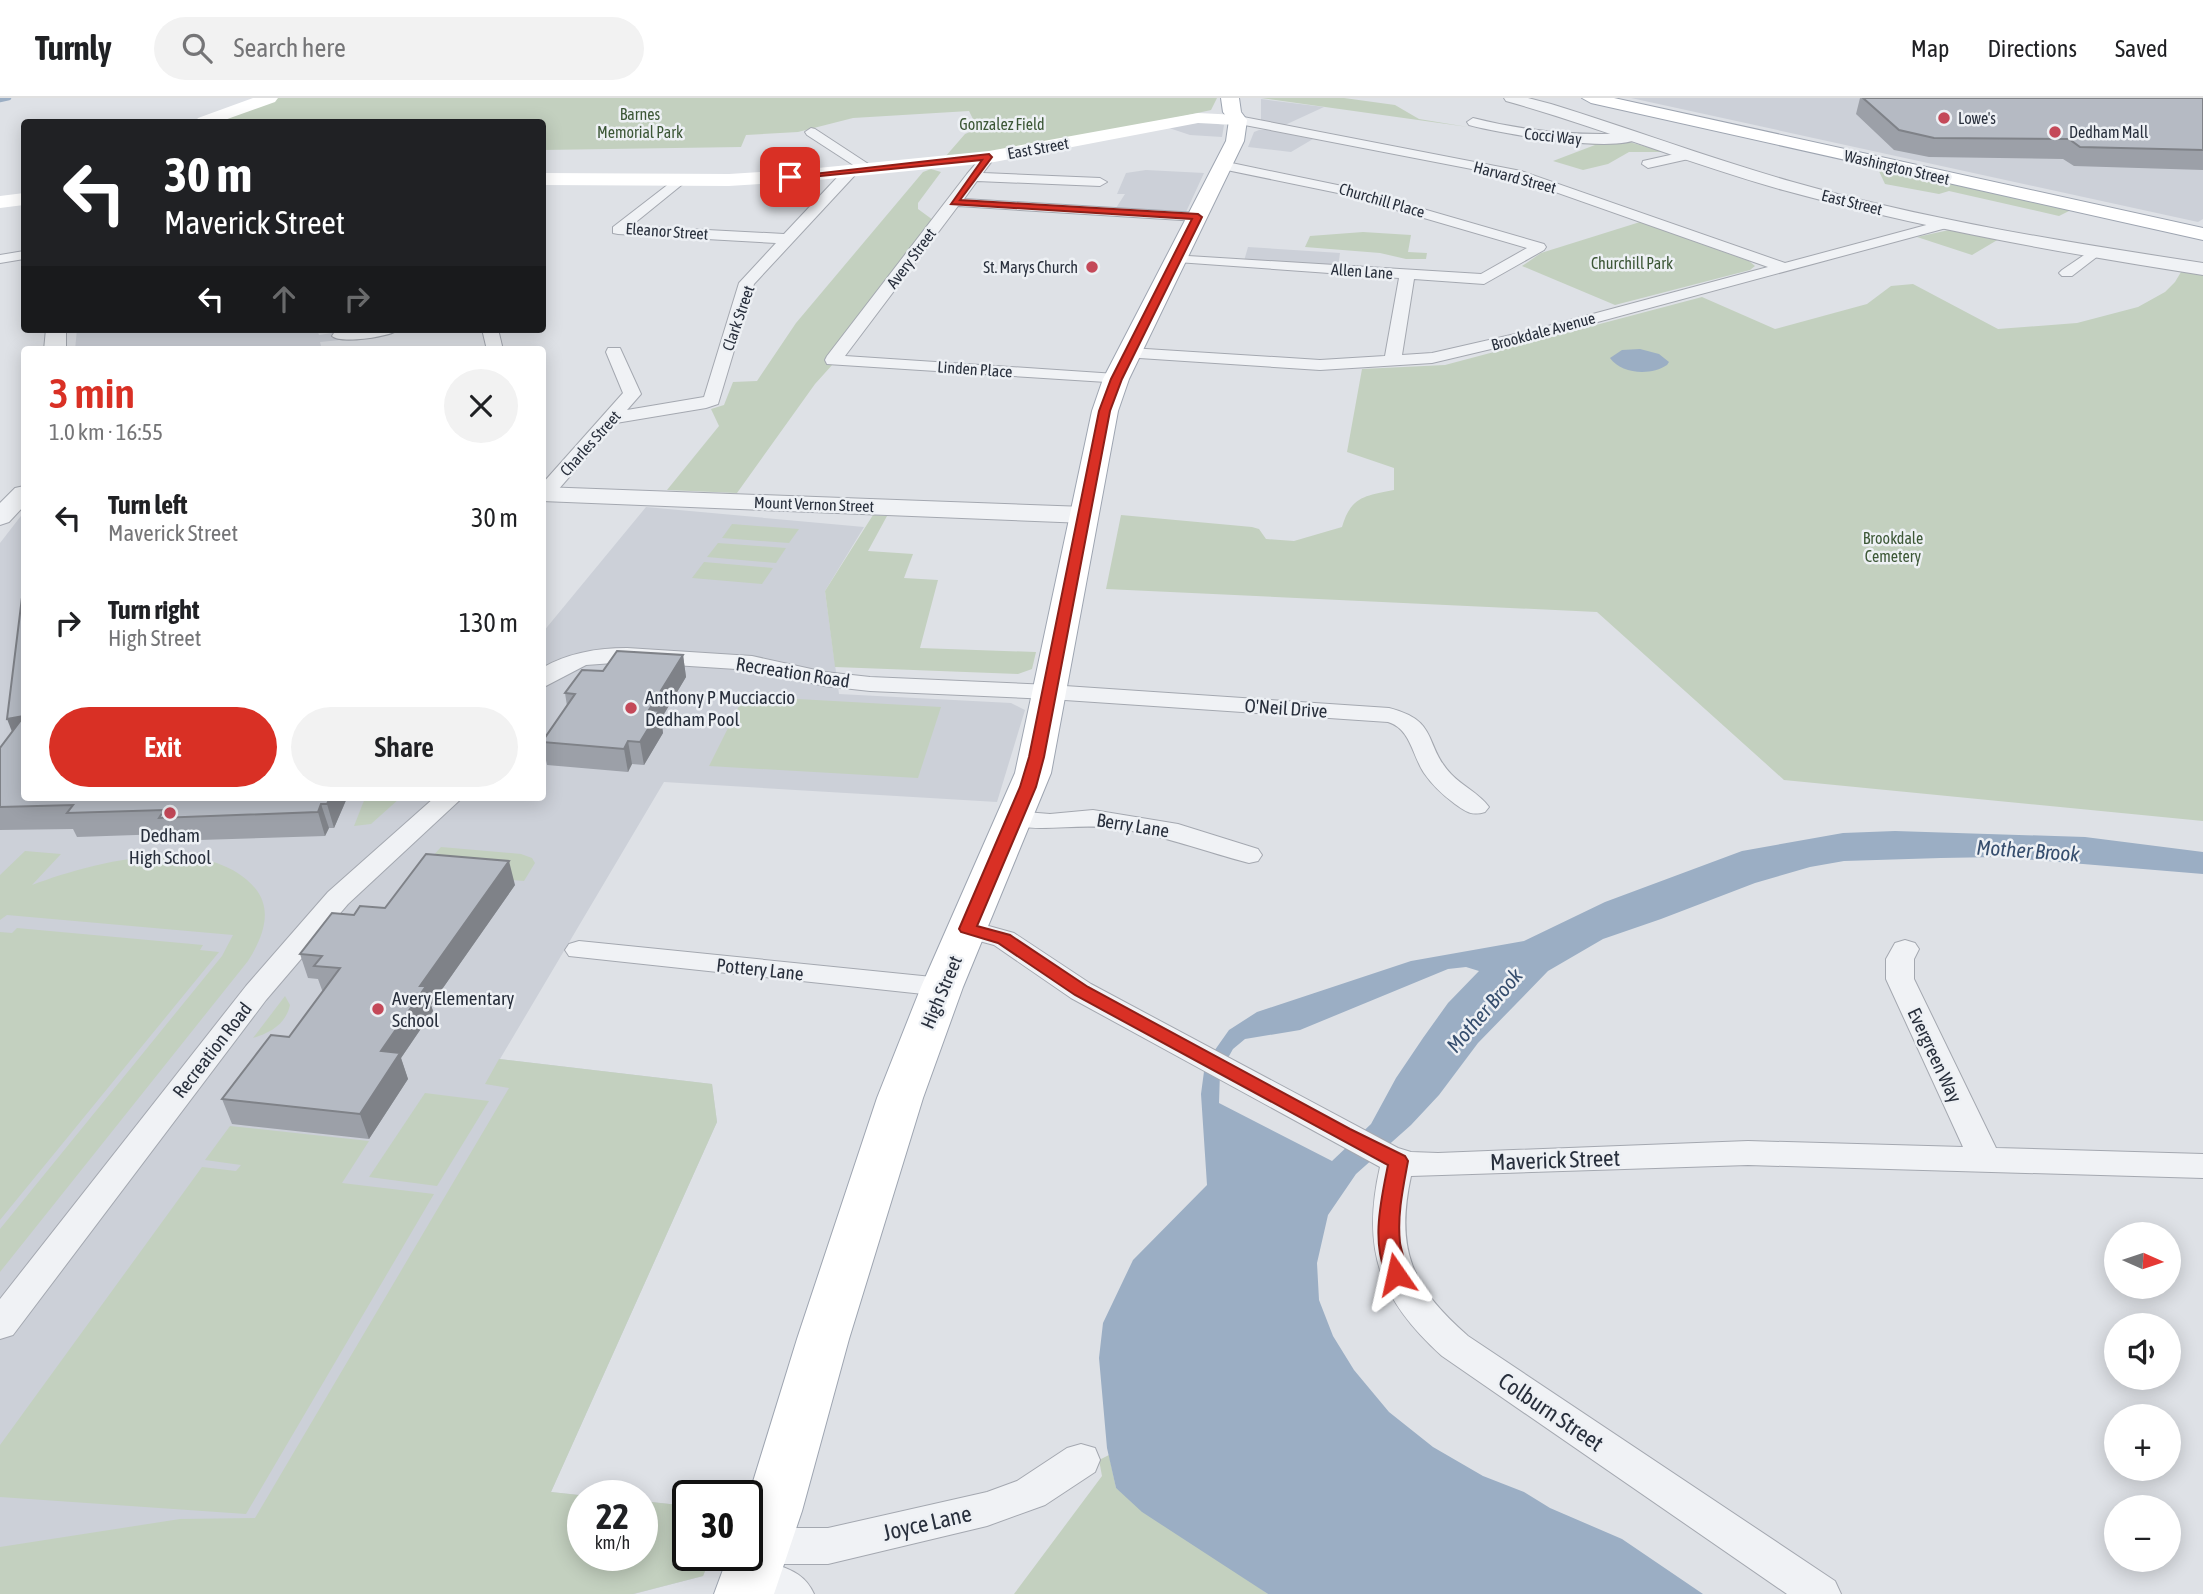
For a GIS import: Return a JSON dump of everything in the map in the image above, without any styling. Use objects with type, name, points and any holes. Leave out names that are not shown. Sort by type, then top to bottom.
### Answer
[{"type":"main road","points":[[212,119],[269,98]]},
{"type":"main road","name":"Washington Street","points":[[1591,98],[2203,232]]},
{"type":"main road","name":"Washington Street","points":[[1609,98],[2203,232]]},
{"type":"main road","name":"East Street","points":[[546,179],[760,178],[989,157],[1179,120],[1209,117],[1235,104]]},
{"type":"main road","name":"High Street","points":[[762,1578],[823,1339],[888,1137],[942,987],[1035,765],[1086,515],[1101,425],[1123,366],[1237,136],[1235,104]]},
{"type":"main road","points":[[0,202],[21,199]]},
{"type":"street","name":"East Street","points":[[1511,98],[1814,193],[1945,224],[2093,253],[2203,269]]},
{"type":"street","name":"Harvard Street","points":[[1235,104],[1528,178],[1783,267]]},
{"type":"street","name":"Cocci Way","points":[[1473,122],[1502,130],[1576,139],[1635,137]]},
{"type":"street","points":[[811,131],[860,170]]},
{"type":"street","points":[[1461,163],[1497,147]]},
{"type":"street","points":[[1648,164],[1688,155]]},
{"type":"street","name":"Avery Street","points":[[833,360],[989,157]]},
{"type":"street","name":"Churchill Place","points":[[1222,165],[1366,194],[1539,247]]},
{"type":"street","name":"Clark Street","points":[[612,418],[712,400],[747,283],[860,170]]},
{"type":"street","points":[[972,177],[1100,183]]},
{"type":"street","name":"Eleanor Street","points":[[679,180],[618,230],[789,239]]},
{"type":"street","points":[[954,202],[1198,217]]},
{"type":"street","name":"Brookdale Avenue","points":[[1123,366],[1293,365],[1432,358],[1945,224]]},
{"type":"street","name":"Allen Lane","points":[[1177,258],[1484,279],[1539,247]]},
{"type":"street","points":[[2067,273],[2093,253]]},
{"type":"street","points":[[0,259],[21,256]]},
{"type":"street","points":[[1392,362],[1407,274]]},
{"type":"street","points":[[340,336],[362,333]]},
{"type":"street","name":"Charles Street","points":[[546,491],[632,394],[614,352]]},
{"type":"street","name":"Linden Place","points":[[833,360],[1123,366]]},
{"type":"street","points":[[0,485],[21,485]]},
{"type":"street","name":"Mount Vernon Street","points":[[546,494],[1086,515]]},
{"type":"street","points":[[0,517],[21,496]]},
{"type":"street","name":"Recreation Road","points":[[546,679],[579,660],[611,654],[752,663],[858,683],[1050,692]]},
{"type":"street","name":"O'Neil Drive","points":[[1050,692],[1400,717],[1415,727],[1439,777],[1476,807]]},
{"type":"street","name":"Recreation Road","points":[[0,1325],[256,993],[338,898],[446,801]]},
{"type":"street","name":"Berry Lane","points":[[1014,819],[1050,822],[1093,818],[1113,820],[1178,832],[1249,855]]},
{"type":"street","name":"Maverick Street","points":[[967,929],[1004,939],[1082,991],[1393,1159],[1438,1165],[1748,1153],[2203,1166]]},
{"type":"street","name":"Evergreen Way","points":[[1905,949],[1898,969],[1904,990],[1985,1159]]},
{"type":"street","name":"Pottery Lane","points":[[579,950],[942,987]]},
{"type":"street","name":"Colburn Street","points":[[1393,1159],[1390,1206],[1392,1258],[1403,1290],[1422,1318],[1455,1346],[1821,1594]]},
{"type":"street","name":"Joyce Lane","points":[[762,1578],[828,1546],[987,1509],[1031,1493],[1081,1460]]},
{"type":"shaded area","name":"Dedham Mall","points":[[1631,98],[2203,98],[2203,219],[2198,222]]},
{"type":"shaded area","points":[[1261,99],[1324,107],[1285,125],[1261,120]]},
{"type":"shaded area","points":[[1203,122],[1224,125],[1222,137],[1190,135],[1166,127]]},
{"type":"shaded area","points":[[1259,130],[1313,139],[1291,152],[1248,147],[1254,132]]},
{"type":"shaded area","points":[[1146,170],[1204,173],[1186,212],[1116,208],[1125,194],[1117,194],[1126,173]]},
{"type":"shaded area","points":[[1248,247],[1340,253],[1338,267],[1244,261]]},
{"type":"shaded area","points":[[77,333],[338,333],[340,340],[320,342],[321,346],[75,346]]},
{"type":"shaded area","points":[[646,507],[864,527],[825,591],[839,694],[1011,703],[1025,710],[997,802],[664,782],[500,1059],[712,1084],[717,1122],[551,1492],[567,1494],[567,1571],[658,1571],[658,1503],[672,1504],[672,1571],[705,1571],[703,1576],[634,1594],[0,1594],[0,543],[21,516],[21,801],[546,801],[546,628]]},
{"type":"green space","name":"Barnes Memorial Park","points":[[269,98],[1217,98],[1211,110],[1184,116],[997,151],[945,157],[965,134],[970,132],[975,123],[969,111],[853,118],[798,132],[746,135],[741,147],[546,150],[546,119],[212,119]]},
{"type":"green space","points":[[1261,98],[1344,98],[1395,105],[1419,119],[1468,127]]},
{"type":"green space","points":[[1626,141],[1664,152],[1629,152],[1608,164],[1583,170],[1553,161],[1595,145],[1575,142]]},
{"type":"green space","points":[[1877,167],[2071,210],[2059,216],[1949,191],[1939,194],[1885,184]]},
{"type":"green space","points":[[931,169],[941,172],[918,203],[918,209],[933,220],[833,364],[815,384],[737,493],[667,490],[719,426],[711,409],[724,405],[733,382],[757,381],[796,323],[923,172]]},
{"type":"green space","name":"Churchill Park","points":[[1640,222],[1749,261],[1755,266],[1750,270],[1615,305],[1522,266],[1541,253]]},
{"type":"green space","points":[[1949,230],[1999,239],[1972,255],[1917,237]]},
{"type":"green space","points":[[1363,232],[1411,235],[1408,252],[1427,253],[1426,259],[1305,247],[1310,236]]},
{"type":"green space","name":"Brookdale Cemetery","points":[[2181,272],[2203,275],[2203,821],[1784,780],[1597,612],[1106,589],[1121,515],[1252,527],[1259,529],[1266,539],[1294,541],[1342,527],[1350,509],[1360,499],[1394,490],[1394,468],[1347,452],[1362,369],[1445,365],[1702,297],[1775,329],[1867,304],[1891,286],[1913,284],[1998,329],[2077,323],[2138,307],[2165,292]]},
{"type":"green space","points":[[873,515],[887,516],[868,551],[913,554],[904,578],[938,580],[920,648],[1036,652],[1032,669],[1018,674],[835,667],[825,591]]},
{"type":"green space","points":[[732,524],[799,529],[789,543],[722,538]]},
{"type":"green space","points":[[718,543],[786,548],[776,563],[707,557]]},
{"type":"green space","points":[[704,562],[773,568],[762,584],[692,578]]},
{"type":"green space","points":[[744,696],[941,707],[918,778],[709,766]]},
{"type":"green space","points":[[364,801],[397,801],[371,824],[354,826]]},
{"type":"green space","points":[[441,847],[521,854],[532,858],[535,863],[524,881],[489,878],[432,857]]},
{"type":"green space","points":[[25,851],[61,854],[32,885],[115,861],[178,856],[208,860],[234,871],[255,888],[261,897],[265,915],[258,944],[248,961],[0,1272],[0,1229],[222,956],[233,935],[7,915],[0,920],[0,875]]},
{"type":"green space","points":[[17,928],[203,945],[200,950],[219,952],[0,1220],[0,932],[12,933]]},
{"type":"green space","points":[[285,996],[290,1005],[285,1017],[271,1030],[253,1038]]},
{"type":"green space","points":[[499,1059],[712,1084],[717,1122],[551,1492],[567,1494],[567,1571],[658,1571],[658,1503],[672,1504],[672,1571],[705,1571],[703,1576],[633,1594],[0,1594],[0,1547],[180,1519],[255,1518],[509,1088],[485,1084]]},
{"type":"green space","points":[[425,1093],[489,1101],[437,1186],[369,1177]]},
{"type":"green space","points":[[230,1126],[369,1141],[342,1183],[434,1194],[246,1514],[0,1497],[0,1445],[202,1167],[236,1171],[241,1165],[205,1160]]},
{"type":"green space","points":[[1109,1455],[1116,1488],[1268,1594],[1014,1594],[1102,1476],[1099,1460]]},
{"type":"water","points":[[1640,349],[1659,354],[1669,362],[1660,369],[1637,372],[1621,367],[1610,358],[1622,350]]},
{"type":"water","name":"Mother Brook","points":[[1895,831],[2085,837],[2203,852],[2203,874],[1998,857],[1844,861],[1810,867],[1755,883],[1603,939],[1548,971],[1478,1043],[1439,1095],[1411,1125],[1356,1174],[1328,1215],[1317,1263],[1319,1300],[1333,1336],[1354,1370],[1389,1412],[1433,1447],[1483,1476],[1524,1492],[1550,1508],[1622,1539],[1703,1594],[1268,1594],[1142,1512],[1116,1488],[1107,1448],[1099,1358],[1103,1323],[1133,1260],[1207,1185],[1201,1094],[1205,1064],[1229,1030],[1257,1012],[1411,961],[1524,941],[1605,902],[1742,851],[1843,833]],"holes":[[[1466,967],[1479,971],[1448,1003],[1423,1038],[1396,1078],[1371,1124],[1332,1161],[1219,1103],[1220,1072],[1233,1049],[1245,1039],[1300,1030],[1448,969]]]},
{"type":"building","name":"Dedham Mall","points":[[1863,98],[2203,98],[2203,150],[2080,147],[2069,139],[1934,138],[1899,130]]},
{"type":"building","points":[[21,605],[21,717],[7,719]]},
{"type":"building","points":[[617,651],[683,655],[649,710],[659,711],[640,742],[628,741],[624,749],[546,742],[546,736],[575,694],[565,693],[582,670],[603,671]]},
{"type":"building","points":[[21,720],[21,801],[328,801],[327,804],[321,804],[318,812],[159,818],[164,810],[67,813],[73,805],[0,807],[0,748]]},
{"type":"building","name":"Avery Elementary School","points":[[426,854],[509,861],[420,986],[426,986],[381,1051],[400,1053],[360,1114],[222,1099],[271,1035],[289,1037],[340,968],[314,966],[322,956],[300,954],[332,913],[354,915],[360,906],[385,908]]},
{"type":"waterway","points":[[0,100],[9,98]]},
{"type":"place","name":"Lowe's","points":[[1944,118]]},
{"type":"place","name":"Dedham Mall","points":[[2055,132]]},
{"type":"place","name":"St. Marys Church","points":[[1092,267]]},
{"type":"place","name":"Anthony P Mucciaccio Dedham Pool","points":[[631,708]]},
{"type":"place","name":"Dedham High School","points":[[170,813]]},
{"type":"place","name":"Avery Elementary School","points":[[378,1009]]},
{"type":"route","points":[[790,177],[989,157],[954,202],[1198,217],[1110,394],[1101,425],[1086,515],[1037,757],[1028,787],[967,929],[983,931],[1004,939],[1064,981],[1343,1134],[1398,1161],[1390,1206],[1390,1242],[1396,1274]]},
{"type":"park label","name":"Gonzalez Field","points":[[1002,124]]}]
